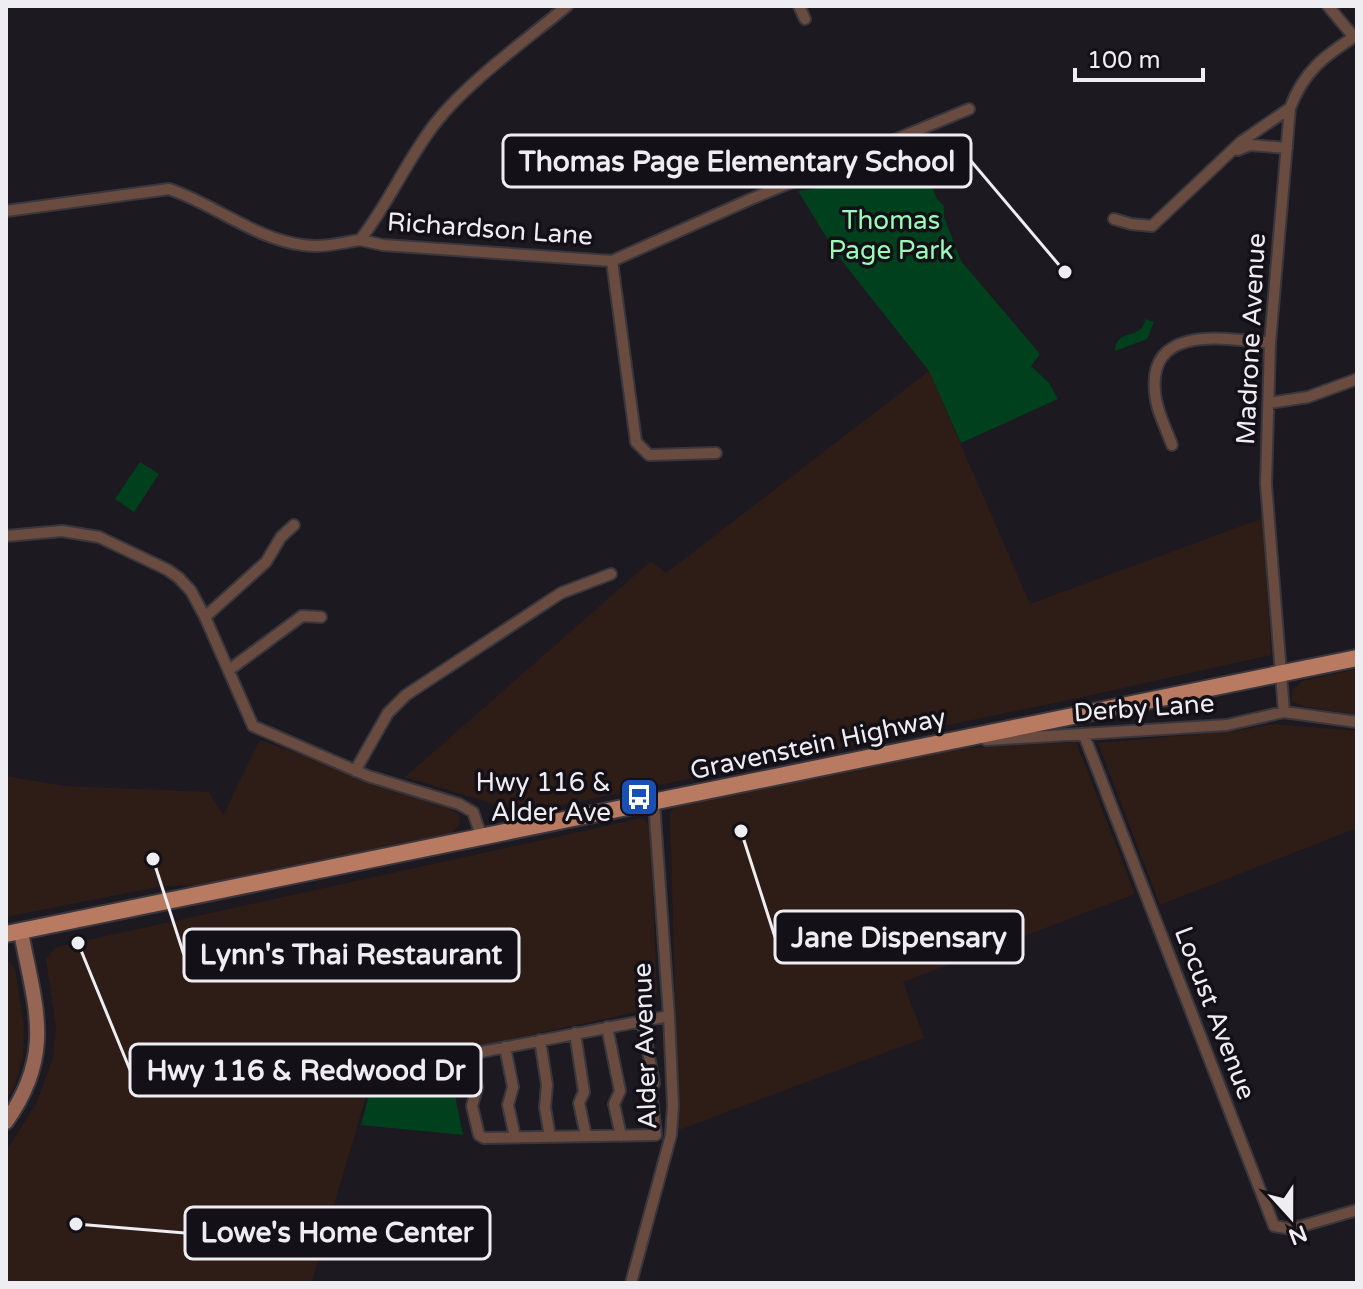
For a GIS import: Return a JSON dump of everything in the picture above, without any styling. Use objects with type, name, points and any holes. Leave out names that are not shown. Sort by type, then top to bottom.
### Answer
[{"type":"main road","name":"Gravenstein Highway","points":[[14,933],[1357,658]]},
{"type":"main road","points":[[6,1122],[23,1098],[35,1066],[38,1033],[14,933]]},
{"type":"street","points":[[360,240],[390,198],[423,141],[451,105],[567,6]]},
{"type":"street","points":[[799,6],[805,19]]},
{"type":"street","points":[[1328,6],[1355,36]]},
{"type":"street","name":"Madrone Avenue","points":[[1284,712],[1266,484],[1270,343],[1290,108],[1298,87],[1315,65],[1355,36]]},
{"type":"street","points":[[1114,219],[1152,226],[1242,141],[1290,108]]},
{"type":"street","name":"Richardson Lane","points":[[6,211],[169,189],[275,237],[302,245],[323,246],[360,240],[383,245],[612,261],[751,199],[969,109]]},
{"type":"street","points":[[1222,160],[1250,145],[1287,148]]},
{"type":"street","points":[[612,261],[636,442],[649,455],[716,453]]},
{"type":"street","points":[[1172,445],[1154,387],[1160,363],[1170,350],[1184,341],[1200,338],[1270,343]]},
{"type":"street","points":[[1269,403],[1308,397],[1357,379]]},
{"type":"street","points":[[205,617],[266,562],[281,537],[294,525]]},
{"type":"street","points":[[6,536],[62,531],[99,537],[168,570],[191,591],[253,726],[355,771],[459,804],[473,812],[482,838]]},
{"type":"street","points":[[355,771],[388,713],[406,695],[561,593],[611,574]]},
{"type":"street","points":[[229,670],[302,616],[321,617]]},
{"type":"street","name":"Derby Lane","points":[[933,744],[1227,725],[1284,712],[1357,722]]},
{"type":"street","name":"Locust Avenue","points":[[1084,735],[1274,1226],[1292,1229],[1357,1210]]},
{"type":"street","name":"Alder Avenue","points":[[631,1283],[671,1135],[673,1106],[654,802]]},
{"type":"street","points":[[450,1058],[669,1016]]},
{"type":"street","points":[[470,1055],[477,1088],[472,1106],[479,1135],[484,1138],[656,1135],[651,1091],[654,1083],[642,1019]]},
{"type":"street","points":[[607,1027],[620,1091],[614,1104],[621,1136]]},
{"type":"street","points":[[575,1033],[584,1092],[579,1103],[586,1136]]},
{"type":"street","points":[[540,1040],[550,1137]]},
{"type":"street","points":[[505,1047],[513,1087],[508,1105],[515,1137]]},
{"type":"shaded area","points":[[929,371],[1030,604],[1263,518],[1271,655],[524,813],[405,777],[651,561],[666,573]]},
{"type":"shaded area","points":[[1357,669],[1357,715],[1306,707],[1291,701],[1293,689],[1302,681]]},
{"type":"shaded area","points":[[1273,724],[1357,731],[1357,828],[1160,905],[1098,743],[1242,730]]},
{"type":"shaded area","points":[[260,740],[446,806],[460,815],[459,825],[449,836],[206,885],[163,886],[6,917],[6,776],[64,786],[209,792],[223,815]]},
{"type":"shaded area","points":[[1076,742],[1135,894],[903,982],[924,1038],[679,1130],[670,813],[674,807],[950,749]]},
{"type":"shaded area","points":[[642,818],[650,826],[657,993],[646,1010],[374,1069],[311,1283],[6,1283],[6,1151],[36,1104],[53,1058],[56,1027],[46,959],[56,947]]},
{"type":"shaded area","points":[[6,962],[15,968],[24,1027],[23,1057],[15,1085],[6,1101]]},
{"type":"green space","name":"Thomas Page Park","points":[[926,173],[937,199],[944,206],[944,217],[961,261],[1040,354],[1031,366],[1049,383],[1058,399],[961,443],[929,371],[838,256],[798,191]]},
{"type":"green space","points":[[1145,319],[1154,322],[1147,339],[1115,351],[1120,339],[1140,330]]},
{"type":"green space","points":[[140,462],[159,474],[134,512],[115,499]]},
{"type":"green space","points":[[449,1065],[463,1135],[361,1125],[373,1081]]},
{"type":"place","name":"Thomas Page Elementary School","points":[[1065,272]]},
{"type":"place","name":"Hwy 116 & Alder Ave","points":[[639,797]]},
{"type":"place","name":"Jane Dispensary","points":[[741,831]]},
{"type":"place","name":"Lynn's Thai Restaurant","points":[[153,859]]},
{"type":"place","name":"Hwy 116 & Redwood Dr","points":[[78,943]]},
{"type":"place","name":"Lowe's Home Center","points":[[76,1224]]}]
